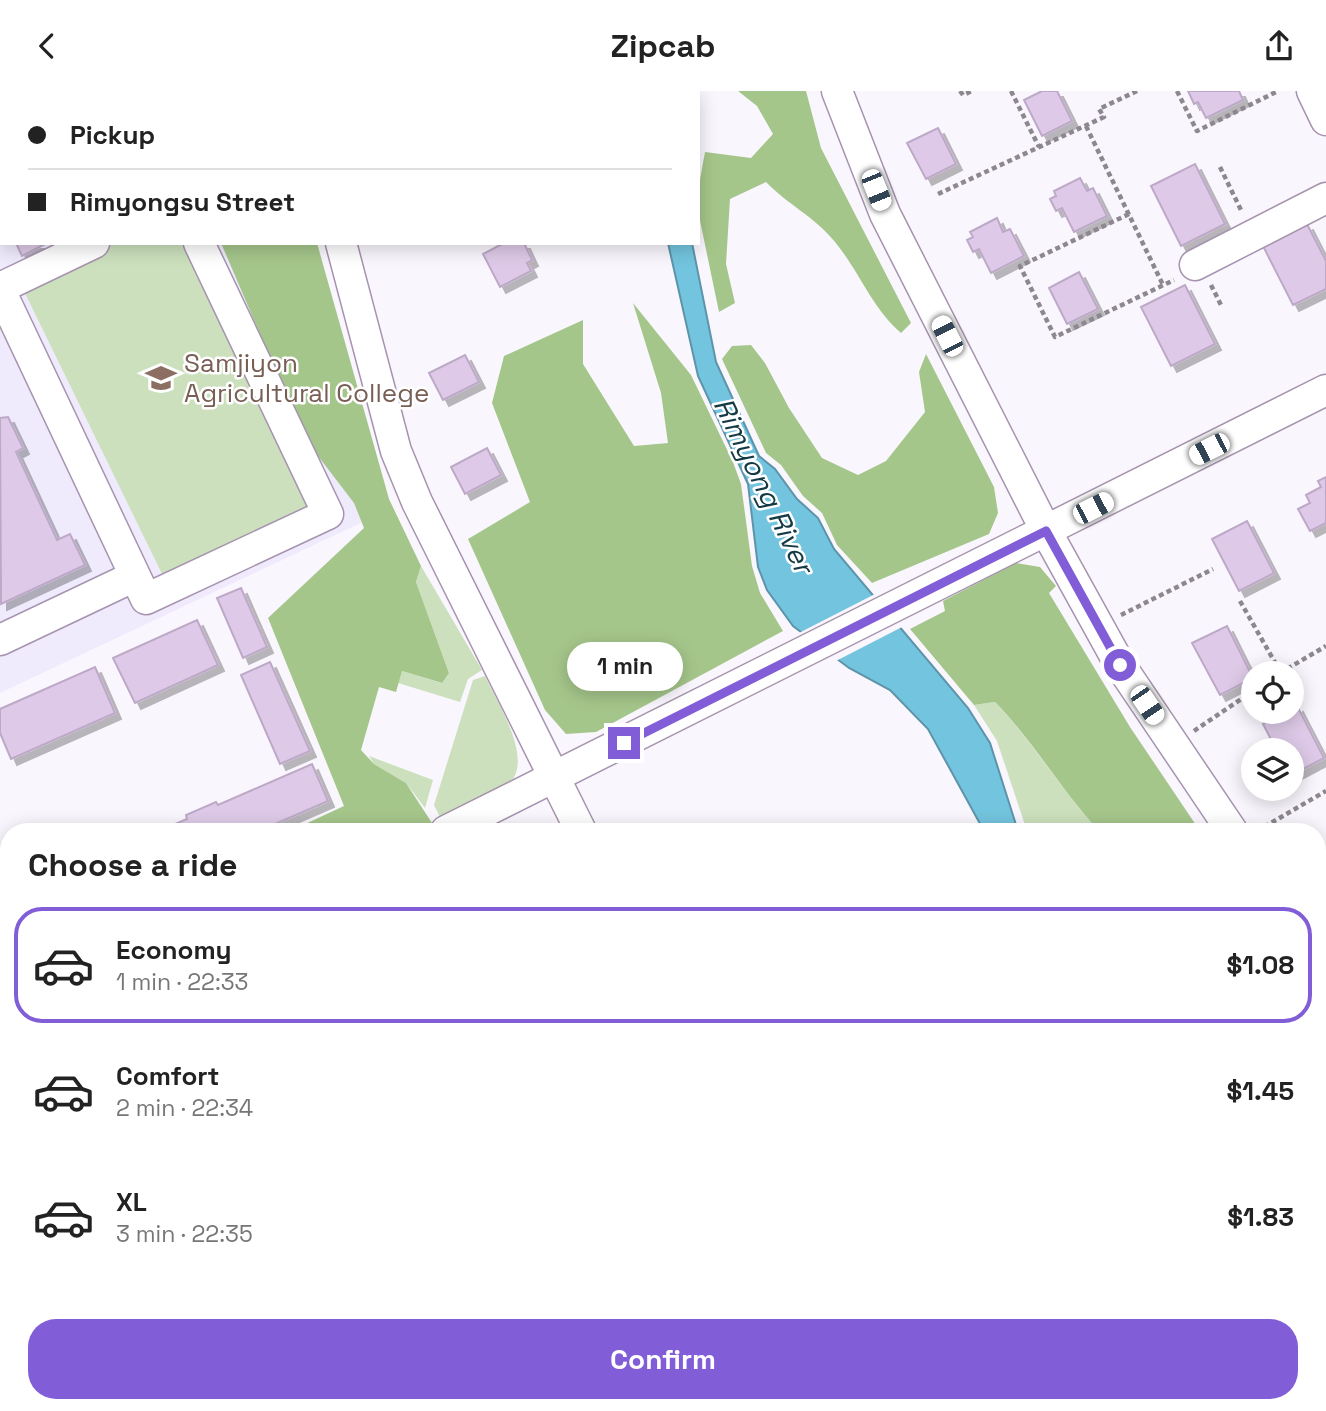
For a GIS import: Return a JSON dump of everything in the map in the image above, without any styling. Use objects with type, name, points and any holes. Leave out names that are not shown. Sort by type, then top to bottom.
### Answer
[{"type":"street","points":[[837,91],[885,214],[1046,531],[1099,626],[1173,745],[1227,823]]},
{"type":"street","points":[[1312,91],[1326,120]]},
{"type":"street","points":[[1195,265],[1326,198]]},
{"type":"street","points":[[90,245],[0,289],[146,599],[328,514],[201,245]]},
{"type":"street","points":[[342,245],[396,451],[417,502],[577,823]]},
{"type":"street","points":[[462,823],[1326,390]]},
{"type":"street","points":[[0,640],[135,576]]},
{"type":"path","points":[[960,91],[963,95],[972,91]]},
{"type":"path","points":[[1012,91],[1039,147]]},
{"type":"path","points":[[938,194],[1104,117],[1099,109],[1137,91]]},
{"type":"path","points":[[1177,91],[1197,131],[1278,91]]},
{"type":"path","points":[[1086,126],[1163,285]]},
{"type":"path","points":[[1220,167],[1254,235]]},
{"type":"path","points":[[1129,214],[1020,266],[1055,337],[1163,285],[1195,265]]},
{"type":"path","points":[[1099,626],[1213,569]]},
{"type":"path","points":[[1240,601],[1273,661]]},
{"type":"path","points":[[1300,661],[1326,646]]},
{"type":"path","points":[[1173,745],[1241,699]]},
{"type":"path","points":[[1271,823],[1326,792]]},
{"type":"shaded area","name":"Samjiyon Agricultural College","points":[[0,245],[259,245],[384,512],[0,693]]},
{"type":"green space","points":[[738,91],[806,91],[821,148],[911,323],[901,333],[882,312],[844,253],[827,233],[766,182],[730,199],[726,264],[735,303],[719,312],[700,221],[700,179],[705,152],[751,158],[773,134],[757,106]]},
{"type":"green space","points":[[105,245],[185,245],[313,509],[165,580],[21,285]]},
{"type":"green space","points":[[222,245],[318,245],[389,499],[421,566],[416,582],[449,673],[442,683],[402,671],[396,692],[379,687],[361,750],[374,764],[406,783],[432,823],[307,823],[344,806],[268,618],[364,528],[354,503],[305,439]]},
{"type":"green space","points":[[633,303],[691,375],[733,462],[741,484],[752,566],[760,593],[783,631],[596,732],[566,734],[545,710],[468,539],[530,502],[492,403],[504,356],[583,320],[583,364],[634,446],[668,443],[661,393]]},
{"type":"green space","points":[[751,345],[765,363],[789,408],[822,458],[858,475],[886,461],[925,412],[919,372],[926,354],[994,487],[998,513],[989,534],[872,583],[837,545],[822,513],[803,496],[781,465],[766,453],[722,359],[732,346]]},
{"type":"green space","points":[[1016,563],[1040,567],[1056,586],[1049,593],[1130,727],[1195,823],[1092,823],[995,702],[974,705],[910,629],[945,611],[943,601]]},
{"type":"green space","points":[[421,566],[482,670],[468,679],[460,702],[398,683],[402,671],[441,683],[449,673],[416,582]]},
{"type":"green space","points":[[485,676],[510,727],[515,742],[517,768],[513,779],[441,819],[434,805],[473,680]]},
{"type":"green space","points":[[995,702],[1092,823],[1024,823],[997,741],[974,705]]},
{"type":"green space","points":[[369,756],[433,780],[425,808],[406,783],[374,764]]},
{"type":"water","name":"Rimyong River","points":[[668,245],[692,245],[716,362],[759,456],[775,469],[797,499],[818,518],[834,549],[968,708],[990,743],[1015,823],[980,823],[928,729],[890,690],[849,668],[793,626],[767,590],[758,567],[748,484],[698,376]]},
{"type":"pier","points":[[877,593],[904,626],[834,662],[797,634]]},
{"type":"building","points":[[1042,91],[1057,91],[1072,121],[1042,136],[1024,100]]},
{"type":"building","points":[[1188,91],[1239,91],[1243,100],[1206,118],[1198,102],[1194,104]]},
{"type":"building","points":[[938,128],[956,164],[926,179],[907,143]]},
{"type":"building","points":[[1195,164],[1225,224],[1181,246],[1151,186]]},
{"type":"building","points":[[1080,178],[1087,191],[1093,188],[1107,216],[1074,232],[1062,208],[1056,211],[1050,199],[1056,196],[1054,191]]},
{"type":"building","points":[[997,218],[1003,232],[1010,229],[1024,256],[991,273],[979,249],[973,252],[967,240],[973,237],[970,232]]},
{"type":"building","points":[[1307,224],[1326,261],[1326,289],[1293,305],[1263,246]]},
{"type":"building","points":[[17,245],[43,245],[22,256]]},
{"type":"building","points":[[500,245],[525,245],[532,260],[527,263],[531,271],[500,287],[483,254]]},
{"type":"building","points":[[1079,272],[1098,309],[1067,324],[1049,288]]},
{"type":"building","points":[[1185,285],[1215,344],[1171,366],[1141,307]]},
{"type":"building","points":[[465,355],[479,382],[443,400],[429,373]]},
{"type":"building","points":[[8,417],[23,448],[16,452],[57,540],[70,534],[85,565],[1,604],[0,418]]},
{"type":"building","points":[[487,448],[501,475],[465,494],[451,467]]},
{"type":"building","points":[[1326,477],[1326,523],[1310,531],[1298,509],[1310,503],[1306,495],[1321,487],[1318,481]]},
{"type":"building","points":[[1247,521],[1274,573],[1239,591],[1212,539]]},
{"type":"building","points":[[241,588],[267,647],[243,658],[217,598]]},
{"type":"building","points":[[197,620],[218,665],[135,703],[113,658]]},
{"type":"building","points":[[1227,626],[1244,661],[1241,661],[1241,684],[1220,695],[1192,643]]},
{"type":"building","points":[[270,662],[310,751],[280,764],[241,675]]},
{"type":"building","points":[[95,667],[115,713],[11,759],[0,733],[0,709]]},
{"type":"building","points":[[1304,719],[1324,758],[1304,769],[1304,738],[1270,738],[1263,724],[1304,724]]},
{"type":"building","points":[[312,764],[328,801],[277,823],[178,823],[187,819],[186,815],[216,802],[218,805]]},
{"type":"place","name":"Samjiyon Agricultural College","points":[[161,378]]},
{"type":"route","points":[[624,743],[1046,531],[1120,665]]}]
